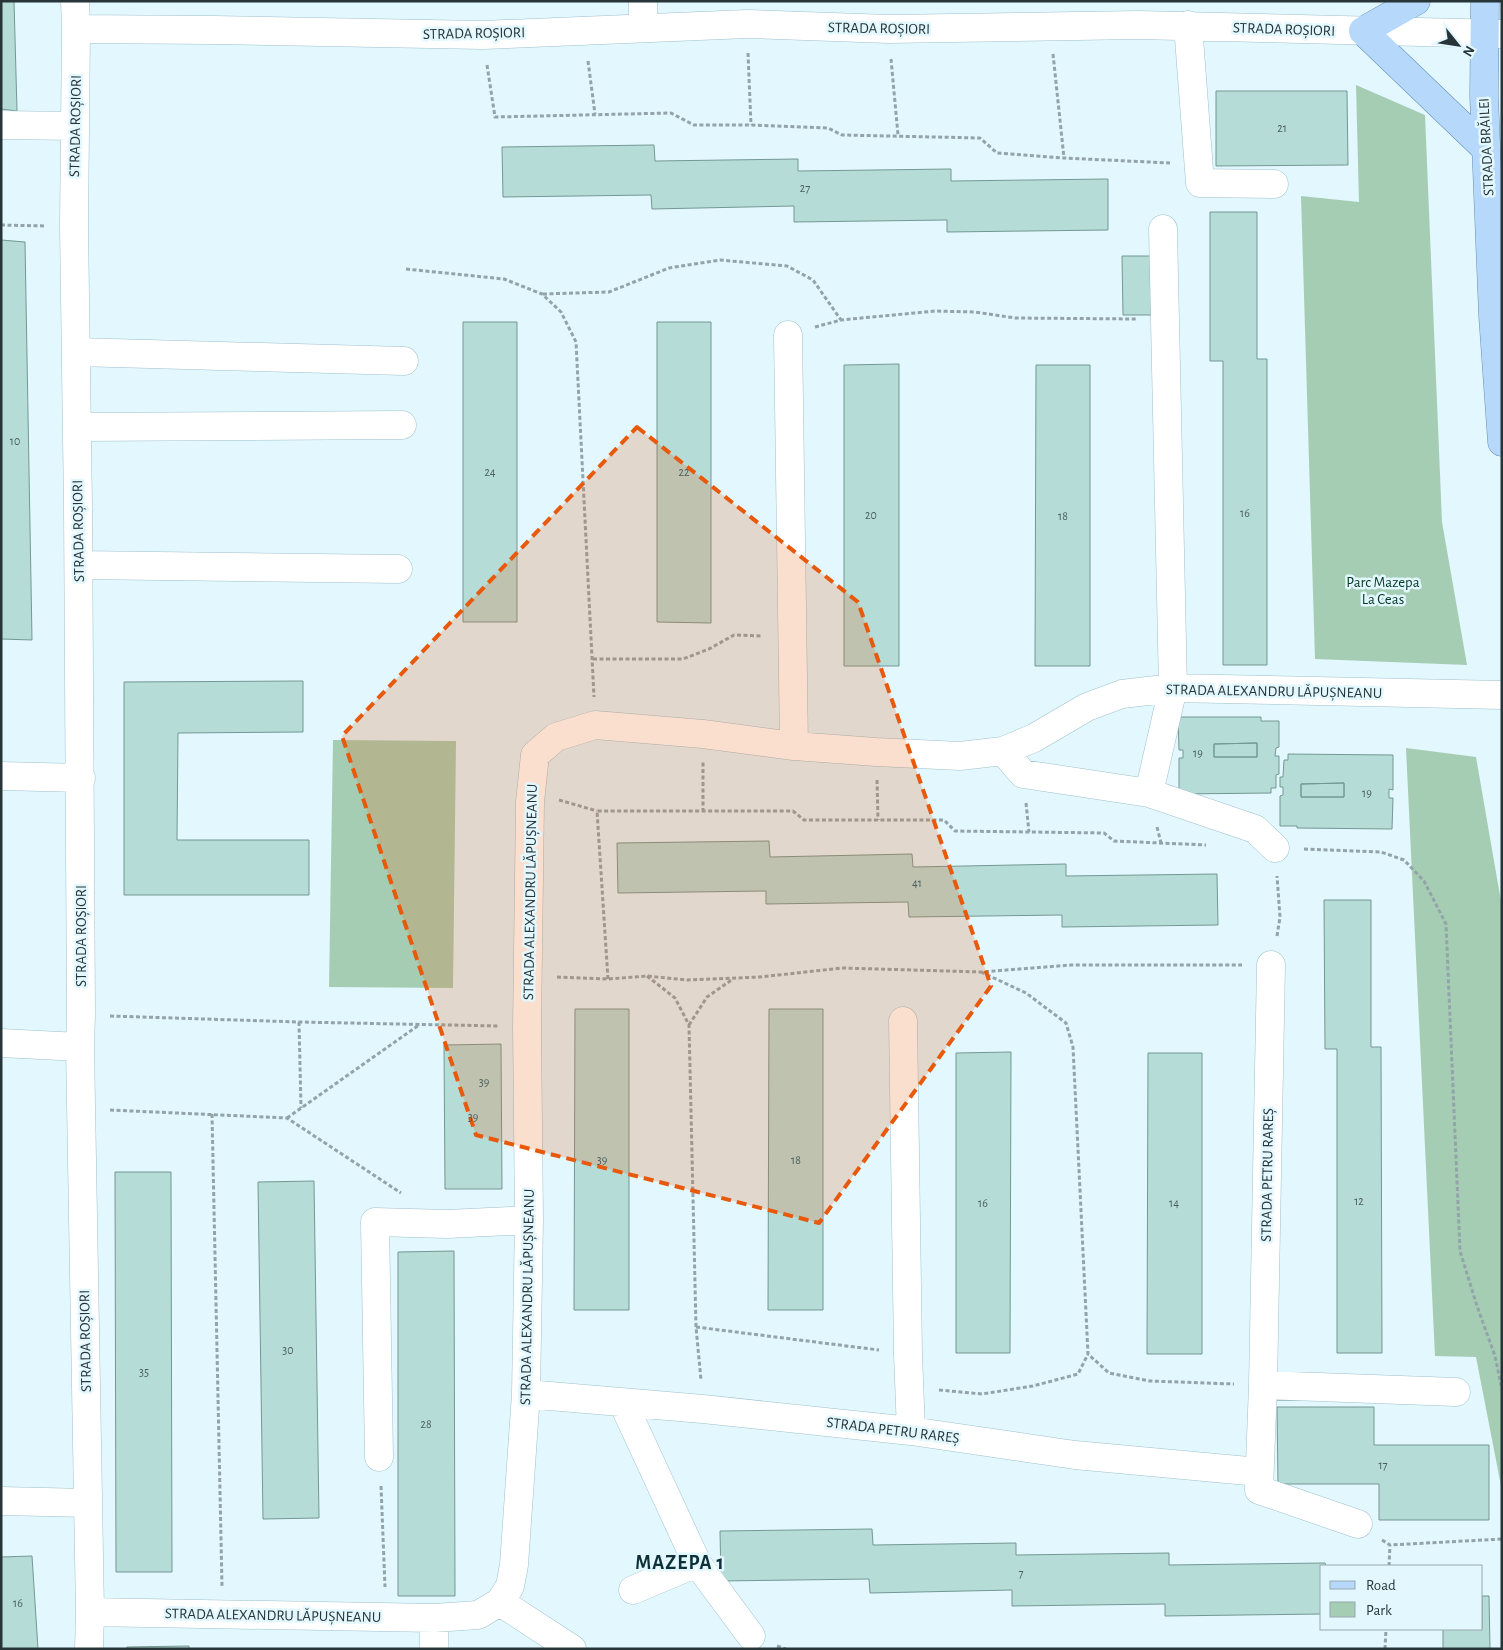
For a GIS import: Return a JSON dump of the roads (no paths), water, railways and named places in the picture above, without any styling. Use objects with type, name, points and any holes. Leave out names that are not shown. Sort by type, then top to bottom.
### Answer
[{"type":"main road","points":[[1416,1],[1364,31],[1486,149]]},
{"type":"main road","name":"STRADA BRĂILEI","points":[[1485,1],[1493,34],[1484,96],[1502,442]]},
{"type":"street","points":[[75,1],[76,29]]},
{"type":"street","points":[[643,1],[643,28]]},
{"type":"street","name":"STRADA ROȘIORI","points":[[88,1649],[90,1612],[80,1047],[82,1015],[81,778],[74,227],[76,29],[483,35],[747,24],[889,29],[1188,25],[1493,34]]},
{"type":"street","points":[[1188,25],[1200,182],[1274,184]]},
{"type":"street","points":[[1,125],[75,126]]},
{"type":"street","points":[[1148,794],[1173,688],[1163,229]]},
{"type":"street","points":[[788,335],[794,746]]},
{"type":"street","points":[[76,352],[404,361]]},
{"type":"street","points":[[77,427],[402,425]]},
{"type":"street","points":[[78,565],[398,569]]},
{"type":"street","name":"STRADA ALEXANDRU LĂPUȘNEANU","points":[[90,1612],[434,1618],[478,1615],[500,1602],[510,1586],[514,1565],[526,1394],[529,1220],[527,1026],[530,802],[535,755],[556,737],[595,725],[703,734],[794,746],[960,756],[1003,751],[1034,738],[1087,707],[1122,694],[1173,688],[1502,695]]},
{"type":"street","points":[[1003,751],[1023,774],[1148,794],[1255,829],[1275,848]]},
{"type":"street","points":[[1,776],[81,778]]},
{"type":"street","name":"STRADA PETRU RAREȘ","points":[[526,1394],[703,1409],[911,1432],[1259,1481],[1263,1385],[1272,965]]},
{"type":"street","points":[[903,1021],[911,1432]]},
{"type":"street","points":[[1,1043],[80,1047]]},
{"type":"street","points":[[379,1457],[375,1222],[447,1224],[529,1220]]},
{"type":"street","points":[[1263,1385],[1456,1392]]},
{"type":"street","points":[[623,1403],[697,1563],[751,1636]]},
{"type":"street","points":[[1259,1481],[1358,1524]]},
{"type":"street","points":[[1,1501],[88,1503]]},
{"type":"street","points":[[633,1590],[697,1563]]},
{"type":"street","points":[[500,1602],[572,1649]]},
{"type":"street","points":[[434,1618],[434,1649]]},
{"type":"district","name":"MAZEPA 1","points":[[680,1562]]},
{"type":"park label","name":"Parc Mazepa La Ceas","points":[[1383,590]]}]
